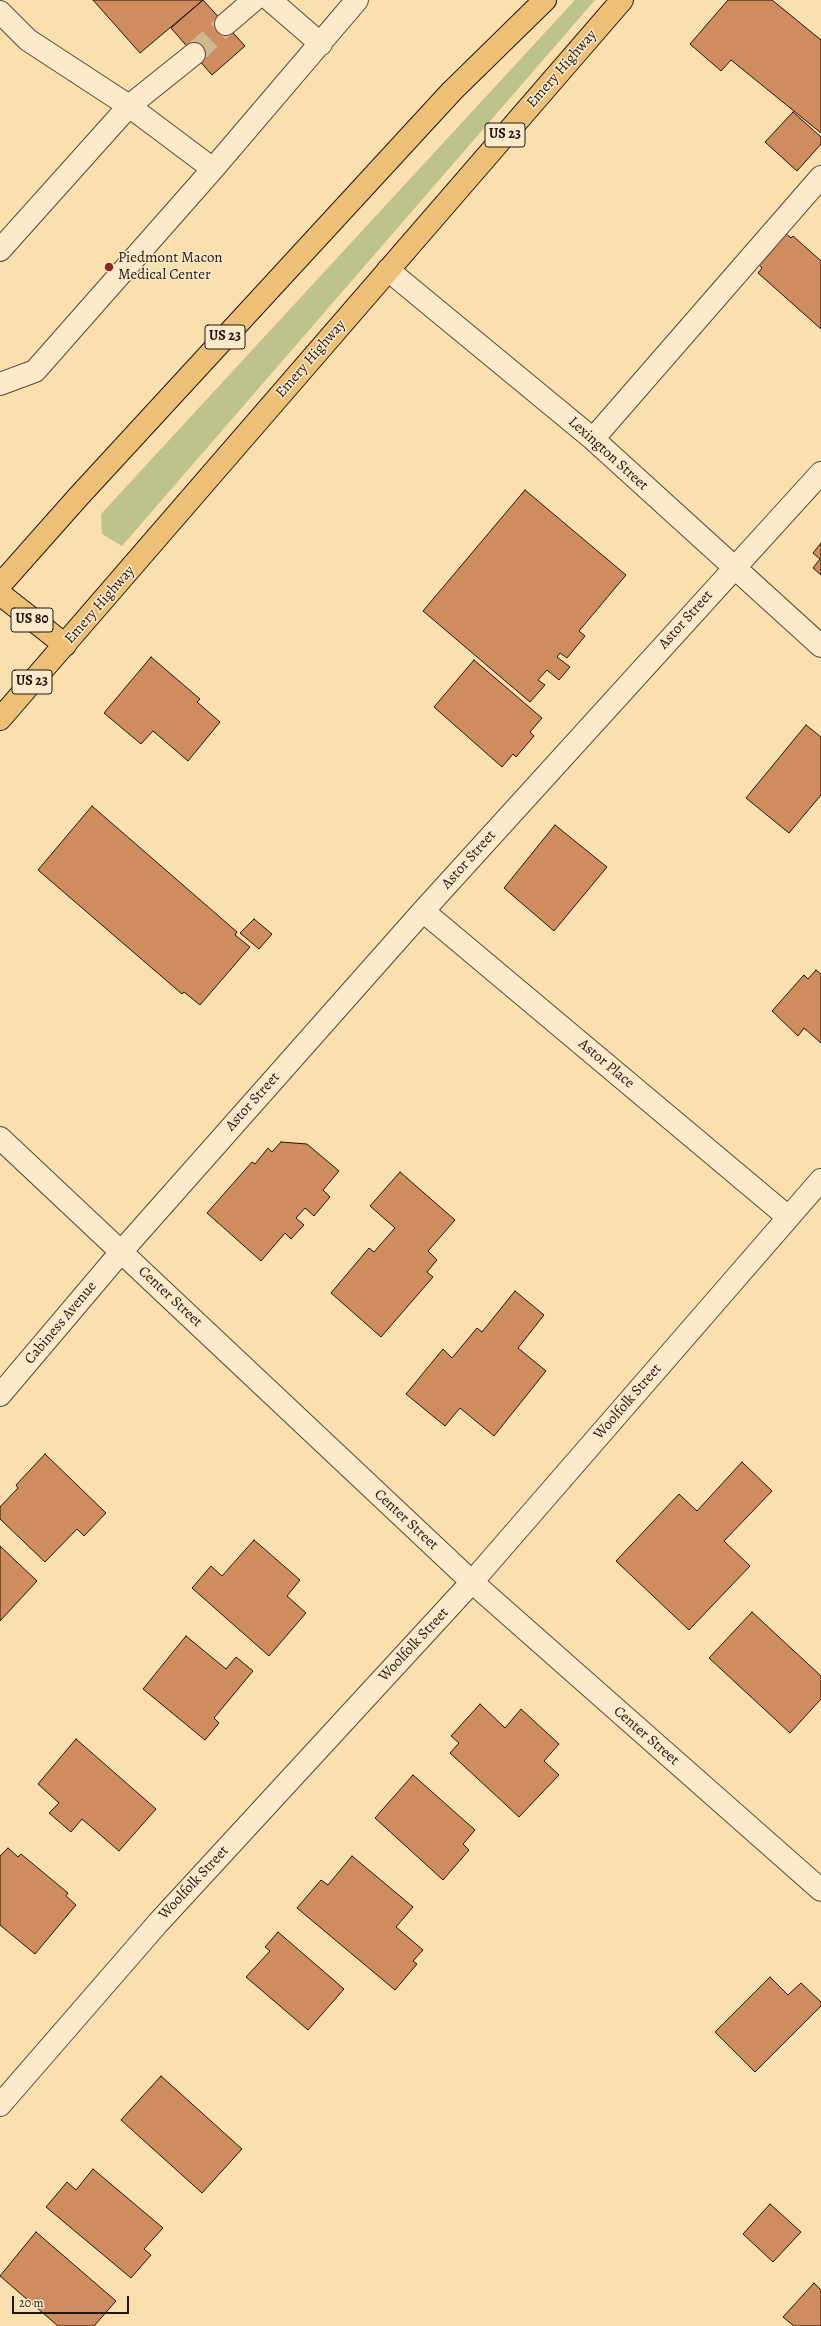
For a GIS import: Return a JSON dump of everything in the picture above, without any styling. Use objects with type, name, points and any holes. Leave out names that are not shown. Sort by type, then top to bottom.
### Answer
[{"type":"main road","name":"US 23","points":[[0,585],[79,496],[452,92],[545,0]]},
{"type":"main road","name":"Emery Highway","points":[[0,719],[622,0]]},
{"type":"main road","name":"US 80","points":[[0,594],[65,645]]},
{"type":"street","points":[[226,24],[254,0]]},
{"type":"street","points":[[270,0],[321,44]]},
{"type":"street","points":[[0,384],[35,371],[213,169],[357,0]]},
{"type":"street","points":[[0,12],[28,40],[129,106],[213,169]]},
{"type":"street","points":[[0,250],[129,106],[194,54]]},
{"type":"street","points":[[593,439],[821,177]]},
{"type":"street","name":"Lexington Street","points":[[388,270],[593,439],[821,646]]},
{"type":"street","name":"Astor Street","points":[[121,1252],[423,911],[821,473]]},
{"type":"street","name":"Astor Place","points":[[423,911],[788,1217]]},
{"type":"street","name":"Center Street","points":[[0,1138],[472,1582],[819,1885]]},
{"type":"street","name":"Woolfolk Street","points":[[0,2105],[158,1923],[472,1582],[821,1180]]},
{"type":"street","name":"Cabiness Avenue","points":[[0,1395],[121,1252]]},
{"type":"green space","points":[[575,0],[595,0],[122,546],[102,534],[101,514]]},
{"type":"building","points":[[93,0],[203,0],[140,53]]},
{"type":"building","points":[[203,0],[245,46],[212,75],[171,28]]},
{"type":"building","points":[[728,0],[772,0],[821,40],[821,133],[731,60],[721,71],[690,44]]},
{"type":"building","points":[[793,112],[821,137],[821,144],[797,171],[765,142]]},
{"type":"building","points":[[784,232],[791,238],[793,236],[821,261],[821,329],[758,273],[762,268],[757,263]]},
{"type":"building","points":[[525,490],[626,575],[579,631],[585,636],[567,658],[560,653],[557,657],[570,667],[559,680],[547,670],[538,680],[545,685],[530,702],[423,611]]},
{"type":"building","points":[[821,543],[821,575],[813,568],[820,559],[813,553]]},
{"type":"building","points":[[151,657],[200,699],[197,702],[220,722],[188,761],[153,731],[141,744],[104,713]]},
{"type":"building","points":[[474,660],[542,718],[530,732],[534,736],[516,757],[513,754],[502,767],[434,707]]},
{"type":"building","points":[[806,725],[821,737],[821,795],[789,833],[746,798]]},
{"type":"building","points":[[92,806],[237,932],[235,935],[250,947],[200,1005],[184,992],[182,994],[38,870]]},
{"type":"building","points":[[555,825],[607,867],[554,931],[504,888]]},
{"type":"building","points":[[254,919],[272,934],[259,949],[240,933]]},
{"type":"building","points":[[816,970],[821,974],[821,1043],[804,1028],[798,1036],[772,1011],[804,975],[808,979]]},
{"type":"building","points":[[281,1142],[307,1144],[339,1171],[323,1190],[330,1197],[314,1216],[305,1208],[296,1218],[304,1225],[291,1239],[285,1233],[261,1261],[207,1213],[252,1162],[255,1164],[268,1148],[272,1152]]},
{"type":"building","points":[[400,1172],[455,1220],[428,1251],[437,1260],[427,1272],[433,1277],[381,1337],[331,1293],[369,1248],[374,1252],[395,1228],[370,1206]]},
{"type":"building","points":[[515,1291],[544,1315],[518,1348],[546,1371],[494,1436],[460,1408],[445,1426],[406,1394],[443,1349],[452,1358],[477,1328],[482,1332]]},
{"type":"building","points":[[45,1454],[106,1513],[84,1536],[77,1529],[45,1562],[0,1519],[0,1507],[18,1488],[16,1485]]},
{"type":"building","points":[[742,1462],[772,1491],[724,1541],[750,1566],[689,1630],[616,1561],[679,1494],[697,1511]]},
{"type":"building","points":[[254,1540],[300,1580],[287,1596],[306,1613],[269,1656],[192,1588],[211,1566],[222,1576]]},
{"type":"building","points":[[0,1546],[37,1581],[0,1621]]},
{"type":"building","points":[[752,1612],[821,1676],[821,1699],[790,1733],[709,1658]]},
{"type":"building","points":[[186,1636],[226,1669],[236,1657],[253,1671],[214,1718],[219,1723],[205,1740],[143,1689]]},
{"type":"building","points":[[480,1704],[505,1728],[521,1709],[559,1744],[544,1761],[559,1775],[519,1817],[450,1753],[459,1743],[451,1736]]},
{"type":"building","points":[[76,1739],[156,1809],[119,1851],[82,1819],[71,1832],[49,1813],[59,1803],[38,1784]]},
{"type":"building","points":[[413,1775],[475,1830],[463,1844],[469,1850],[443,1880],[375,1818]]},
{"type":"building","points":[[8,1848],[18,1857],[21,1854],[68,1893],[66,1896],[76,1905],[35,1954],[0,1925],[0,1856]]},
{"type":"building","points":[[352,1856],[413,1907],[396,1927],[423,1950],[413,1961],[417,1964],[395,1990],[297,1908],[321,1880],[328,1885]]},
{"type":"building","points":[[278,1932],[344,1989],[308,2030],[246,1977],[270,1951],[265,1947]]},
{"type":"building","points":[[770,1977],[788,1995],[801,1983],[821,2002],[821,2006],[755,2072],[715,2032]]},
{"type":"building","points":[[161,2076],[242,2149],[202,2193],[121,2120]]},
{"type":"building","points":[[93,2169],[163,2228],[144,2249],[151,2255],[131,2278],[46,2207],[67,2182],[76,2190]]},
{"type":"building","points":[[770,2204],[801,2232],[773,2262],[743,2234]]},
{"type":"building","points":[[36,2232],[116,2301],[94,2326],[58,2326],[0,2276]]},
{"type":"building","points":[[814,2283],[821,2290],[821,2326],[794,2326],[783,2317]]},
{"type":"tunnel","points":[[194,54],[226,24]]},
{"type":"place","name":"Piedmont Macon Medical Center","points":[[109,267]]}]
